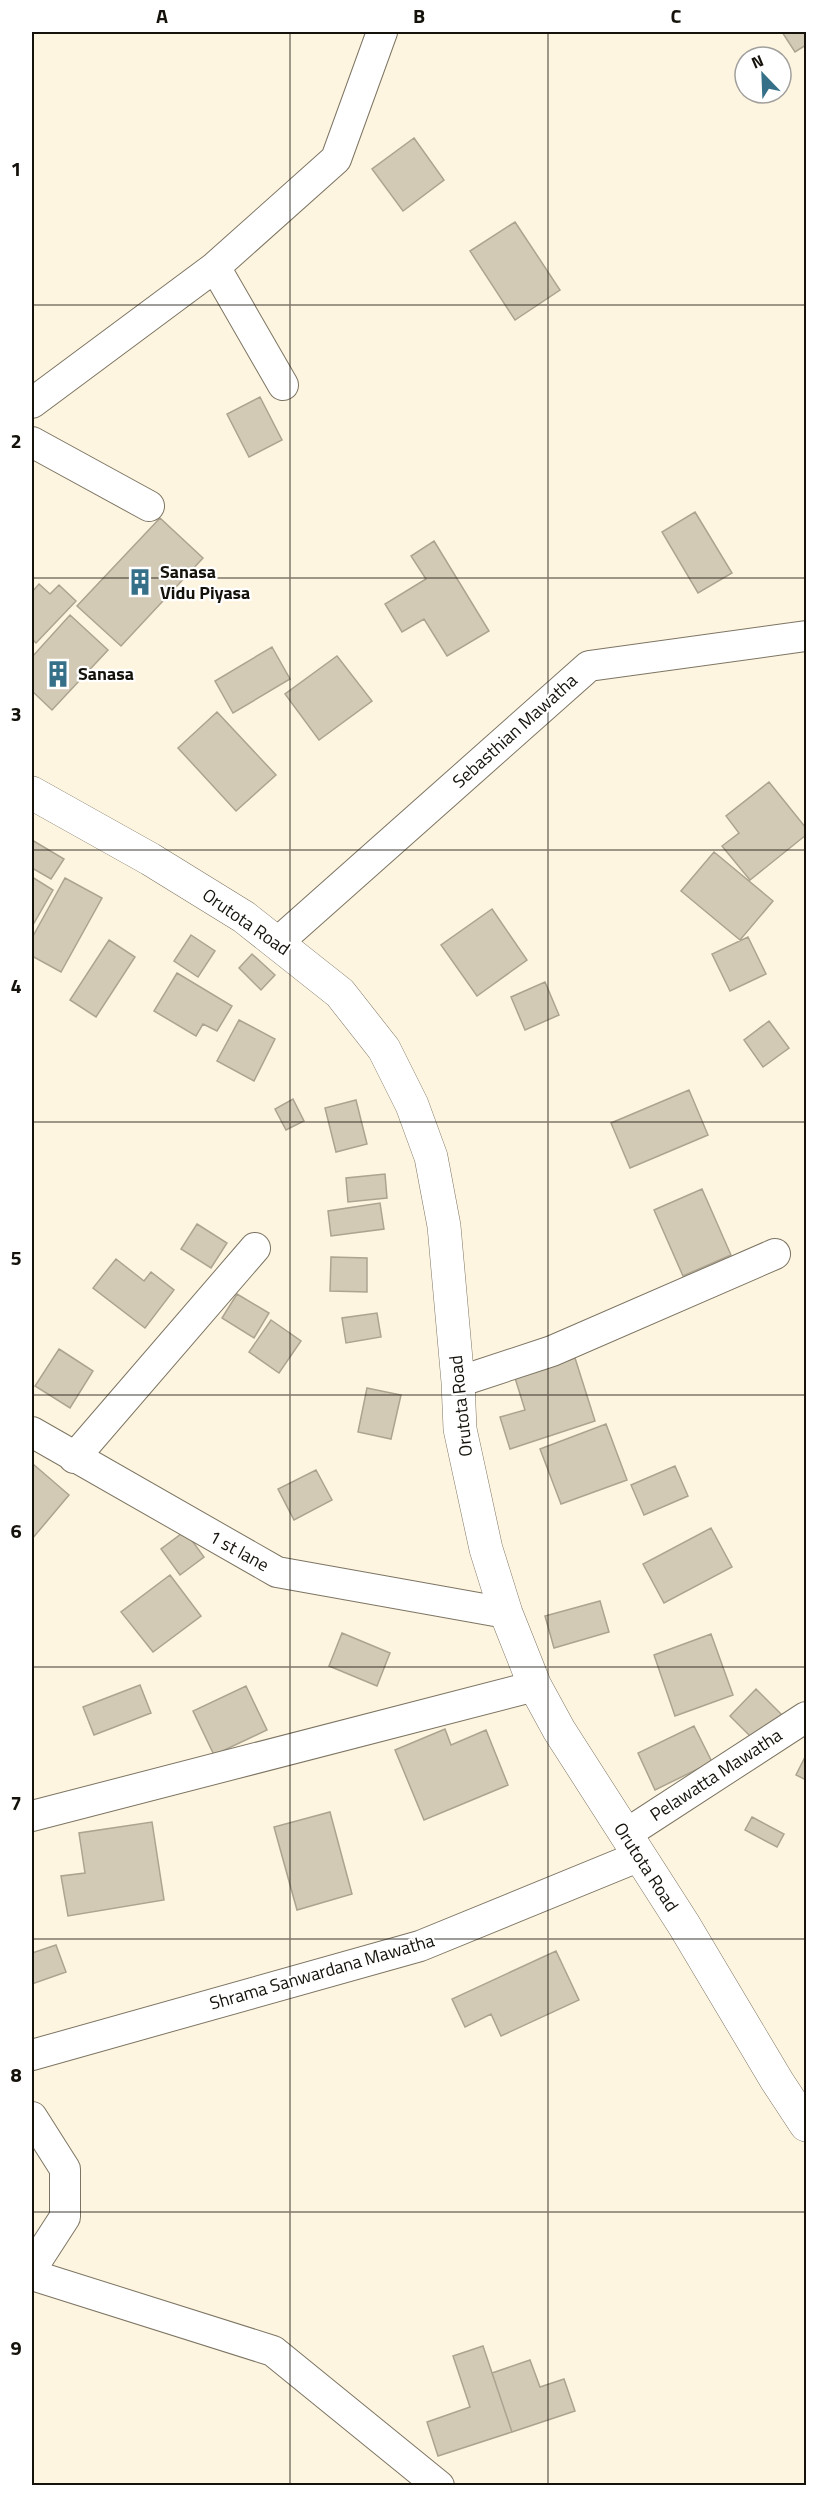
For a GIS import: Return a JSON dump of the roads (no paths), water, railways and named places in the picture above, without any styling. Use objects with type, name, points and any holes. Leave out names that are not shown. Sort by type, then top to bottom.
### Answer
[{"type":"main road","name":"Orutota Road","points":[[32,793],[150,859],[244,917],[340,993],[384,1049],[412,1105],[431,1157],[444,1226],[460,1429],[486,1549],[506,1613],[535,1686],[559,1730],[807,2125]]},
{"type":"street","points":[[32,403],[215,267],[336,159],[382,32]]},
{"type":"street","points":[[215,267],[284,385]]},
{"type":"street","points":[[32,442],[149,506]]},
{"type":"street","name":"Sebasthian Mawatha","points":[[277,943],[589,666],[807,636]]},
{"type":"street","points":[[74,1458],[255,1248]]},
{"type":"street","points":[[458,1382],[552,1351],[775,1254]]},
{"type":"street","name":"1 st lane","points":[[32,1432],[277,1572],[506,1613]]},
{"type":"street","points":[[32,1816],[535,1686]]},
{"type":"street","name":"Pelawatta Mawatha","points":[[633,1845],[807,1716]]},
{"type":"street","name":"Shrama Sanwardana Mawatha","points":[[32,2055],[420,1946],[633,1845]]},
{"type":"street","points":[[32,2117],[65,2169],[66,2217],[32,2268]]},
{"type":"street","points":[[32,2275],[273,2351],[439,2486]]},
{"type":"place","name":"Sanasa Vidu Piyasa","points":[[140,582]]},
{"type":"place","name":"Sanasa","points":[[58,674]]}]
